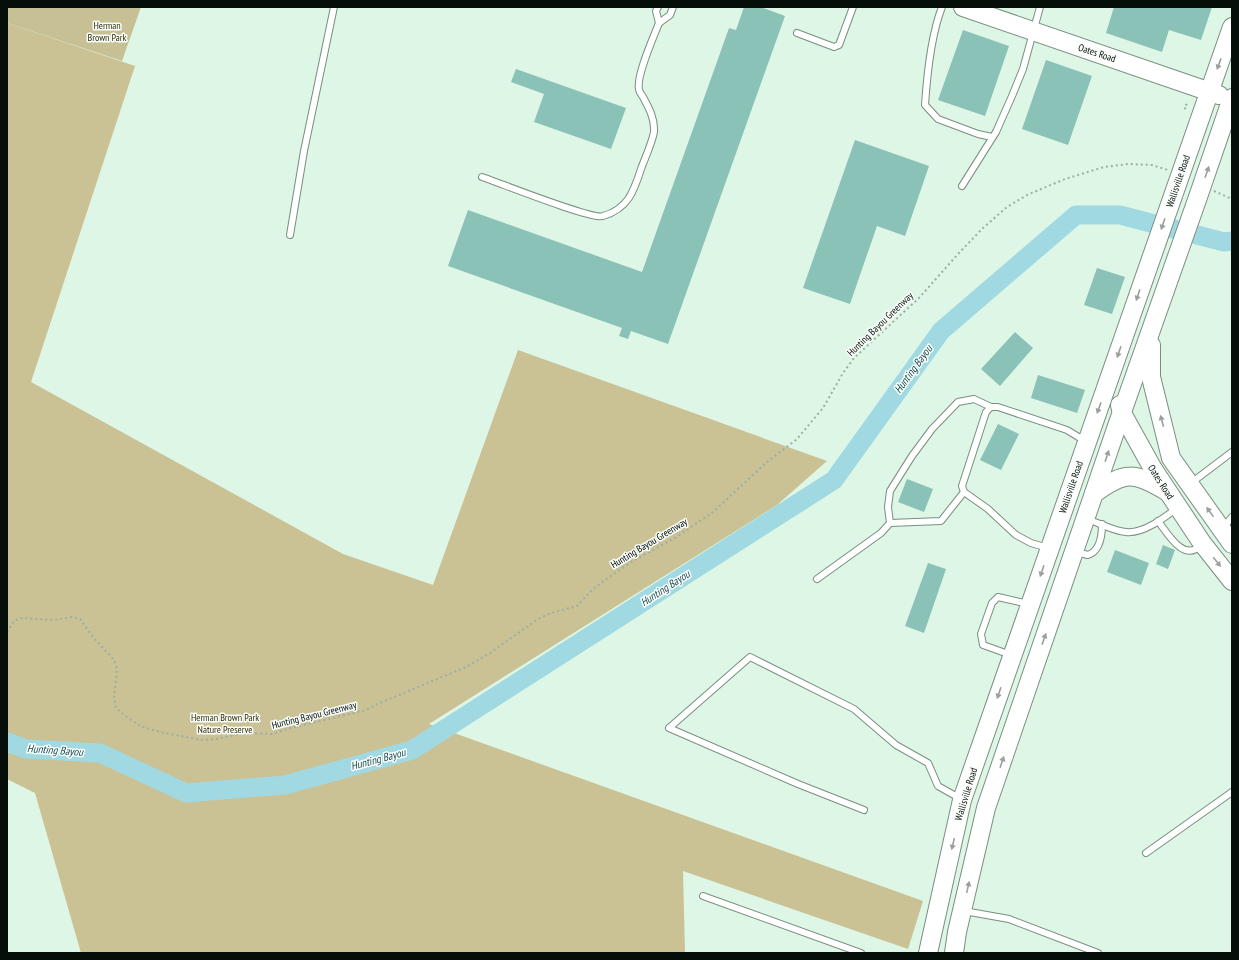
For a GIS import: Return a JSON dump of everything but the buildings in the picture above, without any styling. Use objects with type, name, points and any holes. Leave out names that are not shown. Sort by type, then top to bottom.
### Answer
[{"type":"main road","name":"Oates Road","points":[[963,7],[1232,99]]},
{"type":"main road","name":"Wallisville Road","points":[[928,953],[962,800],[1086,442],[1112,372],[1150,258],[1232,27]]},
{"type":"main road","points":[[954,953],[962,911],[986,808],[1074,552],[1094,521],[1095,493],[1123,423],[1151,331],[1232,99]]},
{"type":"main road","points":[[1151,331],[1151,377],[1172,458]]},
{"type":"main road","name":"Oates Road","points":[[1112,372],[1123,423],[1202,544],[1232,581]]},
{"type":"main road","points":[[1086,442],[1123,423]]},
{"type":"main road","points":[[1123,423],[1156,442],[1172,458],[1190,484],[1227,523],[1232,544]]},
{"type":"main road","points":[[1095,493],[1111,482],[1124,477],[1147,479],[1167,491]]},
{"type":"main road","points":[[1202,544],[1227,523]]},
{"type":"main road","points":[[1032,600],[1056,602]]},
{"type":"main road","points":[[962,800],[986,808]]},
{"type":"main road","points":[[938,908],[962,911]]},
{"type":"lane","points":[[290,235],[304,151],[334,7]]},
{"type":"lane","points":[[658,7],[656,11],[659,23]]},
{"type":"lane","points":[[482,177],[580,212],[601,217],[613,213],[621,208],[629,200],[654,132],[651,112],[638,89],[639,81],[659,23],[670,15],[673,7]]},
{"type":"lane","points":[[797,33],[834,47],[838,46],[840,45],[853,7]]},
{"type":"lane","points":[[942,7],[938,18],[927,78],[926,105],[938,119],[992,138]]},
{"type":"lane","points":[[962,186],[992,138],[1012,96],[1023,68],[1040,7]]},
{"type":"lane","points":[[890,523],[888,507],[890,491],[912,456],[932,429],[958,402],[974,399],[1067,430],[1086,442]]},
{"type":"lane","points":[[992,406],[986,412],[962,486],[964,492],[988,509],[1016,535],[1031,543],[1050,548]]},
{"type":"lane","points":[[1190,484],[1232,452]]},
{"type":"lane","points":[[816,579],[881,533],[890,523],[941,521],[964,492]]},
{"type":"lane","points":[[1094,521],[1118,530],[1129,532],[1145,528],[1178,507]]},
{"type":"lane","points":[[1158,521],[1181,548],[1191,551],[1202,544]]},
{"type":"lane","points":[[1012,656],[983,645],[981,634],[992,603],[998,597],[1032,600]]},
{"type":"lane","points":[[864,810],[798,784],[669,728],[750,657],[854,709],[896,745],[928,763],[938,786],[962,800]]},
{"type":"lane","points":[[1146,854],[1232,792]]},
{"type":"lane","points":[[703,896],[862,953]]},
{"type":"lane","points":[[962,911],[1009,919],[1098,953]]},
{"type":"path","points":[[1184,107],[1187,104]]},
{"type":"path","name":"Hunting Bayou Greenway","points":[[7,632],[14,621],[21,618],[54,620],[72,617],[80,619],[93,637],[114,660],[116,669],[114,697],[116,708],[140,726],[160,732],[202,740],[223,738],[244,733],[272,734],[366,710],[466,667],[490,653],[538,619],[551,613],[577,606],[593,589],[612,575],[633,561],[675,538],[713,512],[767,462],[797,438],[823,408],[843,373],[854,358],[919,298],[983,228],[1007,207],[1027,195],[1065,179],[1104,167],[1128,164],[1152,165],[1178,181]]},
{"type":"path","points":[[1200,192],[1232,199]]},
{"type":"green space","name":"Herman Brown Park","points":[[7,7],[141,7],[122,61],[7,23]]},
{"type":"green space","name":"Herman Brown Park Nature Preserve","points":[[7,23],[135,66],[31,382],[343,554],[433,585],[518,350],[827,461],[777,505],[429,724],[923,901],[908,949],[683,871],[685,953],[81,953],[35,793],[7,779]]},
{"type":"waterway","name":"Hunting Bayou","points":[[7,742],[26,749],[100,753],[186,793],[285,785],[412,750],[834,480],[941,331],[1076,215],[1120,215],[1224,242],[1232,241]]}]
